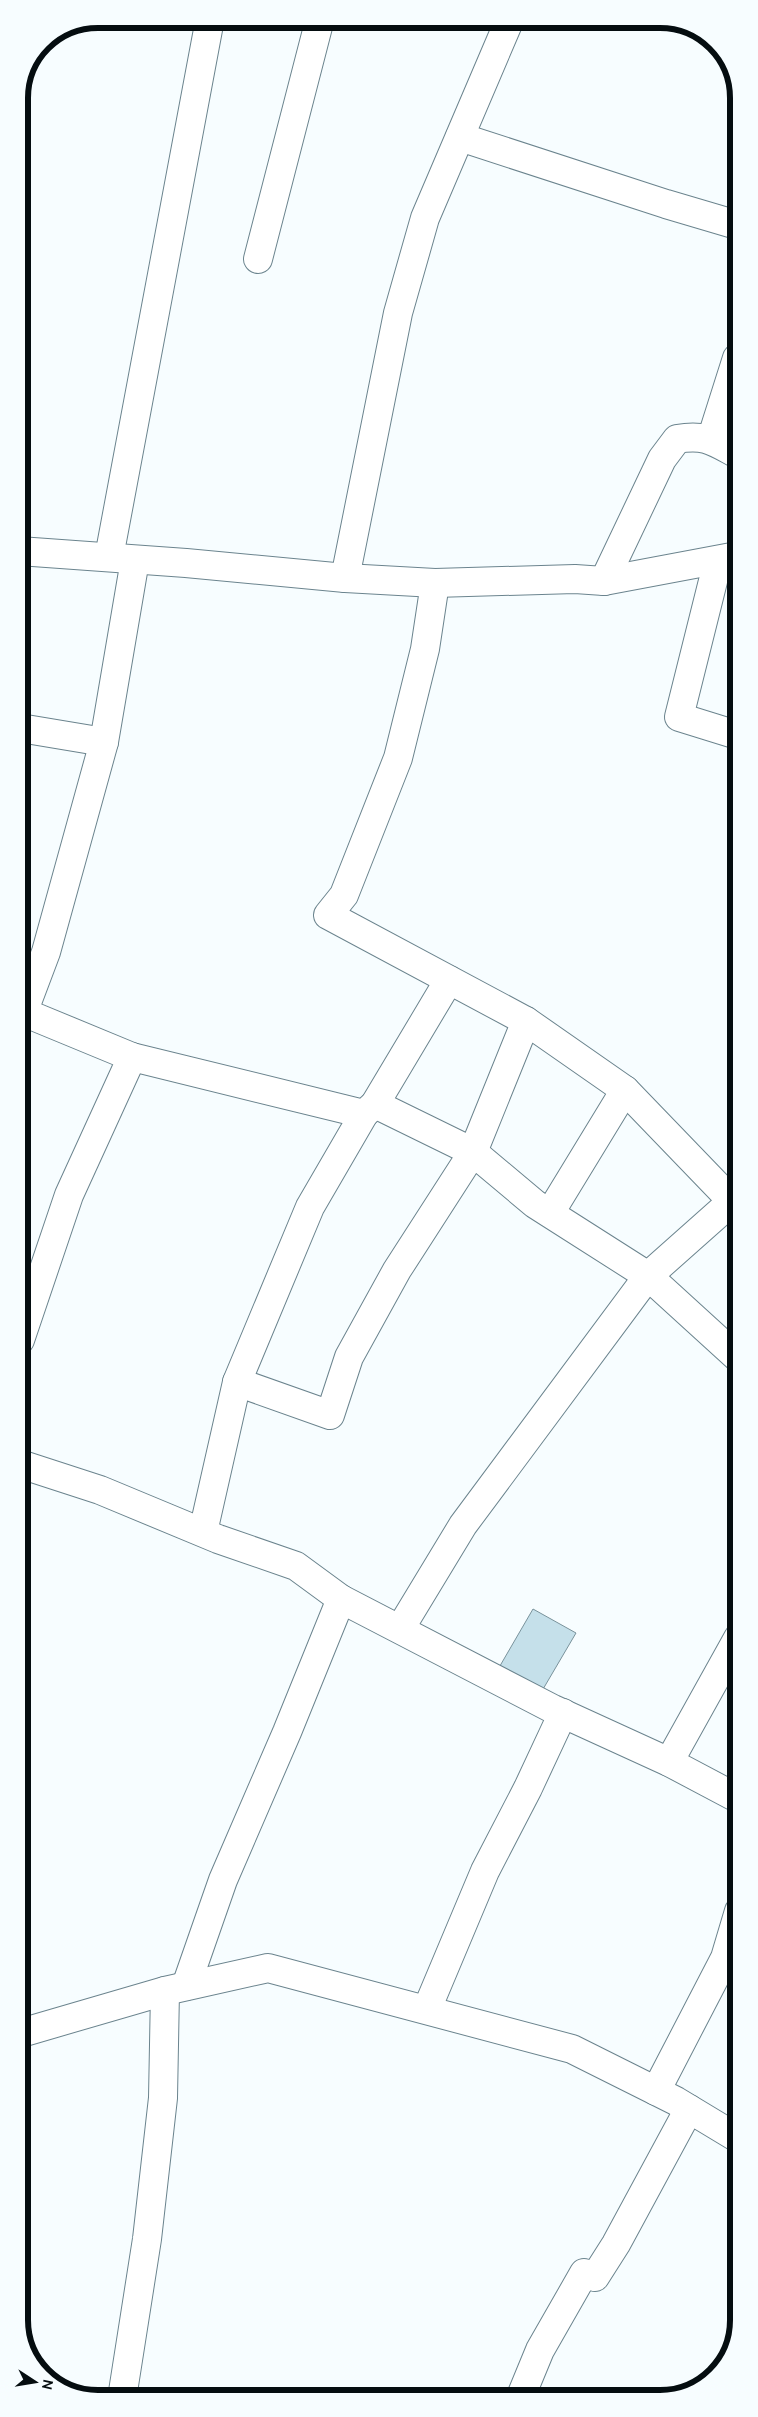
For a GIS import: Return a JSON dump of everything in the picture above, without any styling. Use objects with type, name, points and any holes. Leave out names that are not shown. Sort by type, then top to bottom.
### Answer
[{"type":"street","points":[[28,1001],[46,952],[104,742],[122,558],[209,28]]},
{"type":"street","points":[[258,259],[318,28]]},
{"type":"street","points":[[345,578],[398,313],[425,218],[506,28]]},
{"type":"street","points":[[460,137],[666,204],[730,222]]},
{"type":"street","points":[[711,440],[730,380]]},
{"type":"street","points":[[604,581],[662,459],[677,439],[696,436],[711,440],[730,450]]},
{"type":"street","points":[[28,552],[345,578],[435,583],[575,579],[604,581],[727,559],[679,718],[730,734]]},
{"type":"street","points":[[435,583],[425,649],[398,758],[344,895],[328,915],[526,1021],[625,1090],[730,1194]]},
{"type":"street","points":[[28,729],[104,742]]},
{"type":"street","points":[[203,1532],[237,1382],[310,1207],[449,980]]},
{"type":"street","points":[[28,1019],[132,1057],[370,1109],[473,1152],[535,1204],[648,1276],[730,1351]]},
{"type":"street","points":[[237,1382],[330,1416],[350,1357],[397,1270],[473,1152],[526,1021]]},
{"type":"street","points":[[28,1316],[69,1195],[132,1057]]},
{"type":"street","points":[[550,1213],[625,1090]]},
{"type":"street","points":[[400,1629],[463,1525],[648,1276],[730,1203]]},
{"type":"street","points":[[28,1467],[100,1490],[203,1532],[296,1566],[341,1599],[563,1713],[669,1762],[730,1794]]},
{"type":"street","points":[[123,2389],[148,2238],[175,1989],[287,1732],[341,1599]]},
{"type":"street","points":[[669,1762],[730,1652]]},
{"type":"street","points":[[427,2009],[485,1871],[528,1788],[563,1713]]},
{"type":"street","points":[[656,2091],[725,1958],[730,1941]]},
{"type":"street","points":[[28,2031],[175,1989],[268,1968],[572,2049],[656,2091],[730,2134]]},
{"type":"street","points":[[524,2390],[540,2350],[584,2273],[595,2277],[616,2244],[689,2109]]},
{"type":"building","points":[[533,1609],[576,1633],[539,1696],[497,1671]]}]
